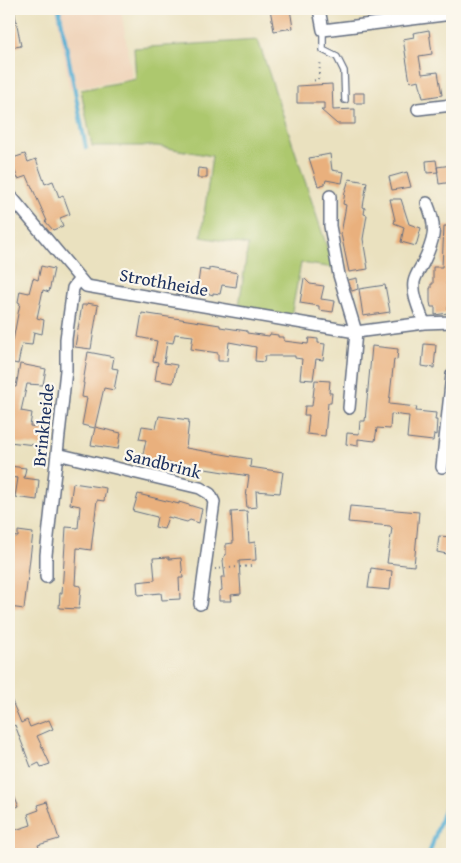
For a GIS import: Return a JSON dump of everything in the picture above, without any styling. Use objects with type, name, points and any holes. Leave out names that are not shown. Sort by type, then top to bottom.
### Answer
[{"type":"street","points":[[319,9],[323,30],[452,14]]},
{"type":"street","points":[[418,109],[452,104]]},
{"type":"street","name":"Strothheide","points":[[9,194],[79,280],[86,286],[356,332],[424,323],[452,322]]},
{"type":"street","points":[[330,196],[330,226],[339,275],[356,332],[349,408]]},
{"type":"street","points":[[424,323],[413,288],[414,280],[432,245],[433,217],[427,203]]},
{"type":"street","name":"Brinkheide","points":[[46,577],[46,555],[66,370],[66,339],[72,288],[79,280]]},
{"type":"street","points":[[442,467],[452,375]]},
{"type":"street","name":"Sandbrink","points":[[57,454],[200,488],[210,494],[214,502],[200,604]]},
{"type":"lane","points":[[323,30],[323,50],[337,57],[344,71],[345,100]]},
{"type":"path","points":[[309,81],[318,80],[323,50]]},
{"type":"path","points":[[205,569],[251,566]]},
{"type":"shaded area","points":[[56,9],[121,9],[132,78],[69,89]]},
{"type":"green space","points":[[258,40],[334,268],[301,263],[291,316],[239,306],[248,245],[201,237],[212,156],[157,146],[92,146],[81,90],[136,79],[134,48]]},
{"type":"building","points":[[9,9],[14,9],[21,46],[9,48]]},
{"type":"building","points":[[270,9],[290,9],[293,28],[274,31]]},
{"type":"building","points":[[429,30],[432,54],[419,56],[422,74],[438,72],[442,95],[423,98],[419,80],[410,82],[403,39],[414,37],[413,33]]},
{"type":"building","points":[[332,84],[333,110],[355,109],[355,124],[337,124],[321,110],[324,110],[324,103],[297,103],[297,86]]},
{"type":"building","points":[[354,93],[364,93],[364,103],[354,103]]},
{"type":"building","points":[[25,154],[28,162],[36,159],[45,184],[53,181],[59,197],[63,195],[70,214],[60,218],[63,226],[53,230],[45,221],[47,221],[27,176],[18,179],[10,159]]},
{"type":"building","points":[[330,154],[332,170],[344,172],[342,183],[326,180],[325,184],[318,186],[309,158]]},
{"type":"building","points":[[436,160],[438,172],[427,173],[426,161]]},
{"type":"building","points":[[452,165],[452,182],[439,184],[437,167]]},
{"type":"building","points":[[198,168],[207,169],[207,178],[197,178]]},
{"type":"building","points":[[407,172],[411,187],[392,190],[389,177]]},
{"type":"building","points":[[349,179],[367,182],[363,207],[365,208],[364,214],[367,215],[363,239],[368,269],[349,272],[341,234],[346,205],[343,204]]},
{"type":"building","points":[[390,199],[401,199],[409,224],[421,228],[416,246],[401,242],[404,227],[394,223]]},
{"type":"building","points":[[444,226],[452,226],[452,264],[446,284],[451,284],[452,303],[451,307],[448,307],[448,313],[435,315],[435,307],[431,307],[430,302],[430,288],[431,284],[433,284],[433,267],[442,267]]},
{"type":"building","points":[[41,266],[54,269],[49,292],[43,290],[37,318],[44,320],[42,334],[34,332],[32,345],[22,344],[18,364],[9,362],[9,346],[10,340],[13,341],[20,303],[18,302],[20,291],[29,293],[33,278],[38,280]]},
{"type":"building","points":[[209,268],[238,273],[236,287],[222,285],[220,294],[213,293],[213,295],[197,290],[200,269],[209,271]]},
{"type":"building","points":[[304,278],[310,284],[324,286],[321,299],[335,301],[333,312],[319,310],[319,306],[300,303]]},
{"type":"building","points":[[357,278],[358,289],[352,291],[348,280]]},
{"type":"building","points":[[385,285],[390,312],[363,316],[359,289]]},
{"type":"building","points":[[87,303],[98,305],[91,349],[75,347],[82,305],[87,305]]},
{"type":"building","points":[[142,313],[220,325],[220,327],[247,331],[247,333],[269,336],[270,334],[278,335],[278,337],[284,337],[284,341],[308,344],[309,338],[318,339],[318,343],[325,344],[323,360],[316,359],[313,380],[300,379],[302,359],[295,358],[295,356],[265,356],[264,362],[255,361],[256,347],[229,342],[227,361],[218,361],[218,353],[191,349],[193,336],[175,334],[173,343],[167,342],[164,363],[177,365],[173,383],[155,380],[158,362],[153,361],[157,341],[138,337]]},
{"type":"building","points":[[424,344],[436,345],[434,368],[422,366]]},
{"type":"building","points":[[372,346],[398,349],[397,360],[394,359],[389,404],[417,407],[416,411],[436,413],[436,435],[434,434],[433,441],[407,438],[409,416],[391,414],[390,429],[377,428],[375,441],[358,439],[358,446],[346,444],[347,433],[359,434],[360,421],[365,421]]},
{"type":"building","points":[[88,352],[114,357],[112,368],[118,369],[114,390],[104,388],[95,427],[121,433],[118,449],[91,445],[95,428],[82,425],[87,398],[82,397]]},
{"type":"building","points":[[20,364],[46,369],[43,385],[27,384],[21,411],[32,413],[30,426],[45,428],[43,446],[9,442],[10,386],[16,387]]},
{"type":"building","points":[[315,380],[330,381],[329,393],[332,393],[331,403],[328,403],[325,436],[307,434],[309,415],[304,415],[305,406],[312,406]]},
{"type":"building","points":[[159,416],[189,420],[186,448],[251,459],[250,467],[283,472],[280,493],[256,491],[257,507],[247,508],[246,497],[249,476],[142,459],[146,440],[139,439],[142,426],[156,428]]},
{"type":"building","points":[[9,466],[26,468],[24,478],[39,480],[37,500],[15,497],[18,478],[9,477]]},
{"type":"building","points":[[73,483],[106,488],[104,501],[97,500],[91,550],[77,548],[75,585],[81,586],[79,609],[59,608],[60,593],[62,593],[66,527],[78,528],[80,506],[70,504]]},
{"type":"building","points":[[138,494],[179,504],[179,502],[202,509],[199,523],[168,517],[164,529],[155,527],[157,517],[133,511]]},
{"type":"building","points":[[350,506],[419,512],[414,566],[387,563],[392,528],[390,526],[348,522]]},
{"type":"building","points":[[247,511],[249,543],[255,542],[256,560],[239,561],[241,594],[231,595],[232,601],[219,601],[219,591],[222,590],[221,577],[225,577],[223,561],[226,555],[226,544],[233,543],[231,512]]},
{"type":"building","points":[[18,531],[33,533],[24,609],[9,607],[9,536],[18,537]]},
{"type":"building","points":[[439,536],[452,537],[452,555],[437,552]]},
{"type":"building","points":[[169,557],[169,559],[181,558],[183,578],[179,578],[180,599],[162,600],[161,593],[138,595],[137,582],[155,580],[153,558]]},
{"type":"building","points":[[371,568],[392,571],[390,590],[368,588]]},
{"type":"building","points":[[9,694],[21,723],[27,720],[30,727],[49,720],[53,729],[37,736],[50,764],[41,767],[39,763],[31,767],[15,725],[9,728]]},
{"type":"building","points":[[9,781],[19,806],[9,810]]},
{"type":"building","points":[[47,802],[59,839],[38,845],[41,854],[9,854],[9,832],[31,825],[28,814],[39,810],[37,805]]},
{"type":"waterway","points":[[59,9],[86,148]]},
{"type":"waterway","points":[[429,854],[452,786]]}]
